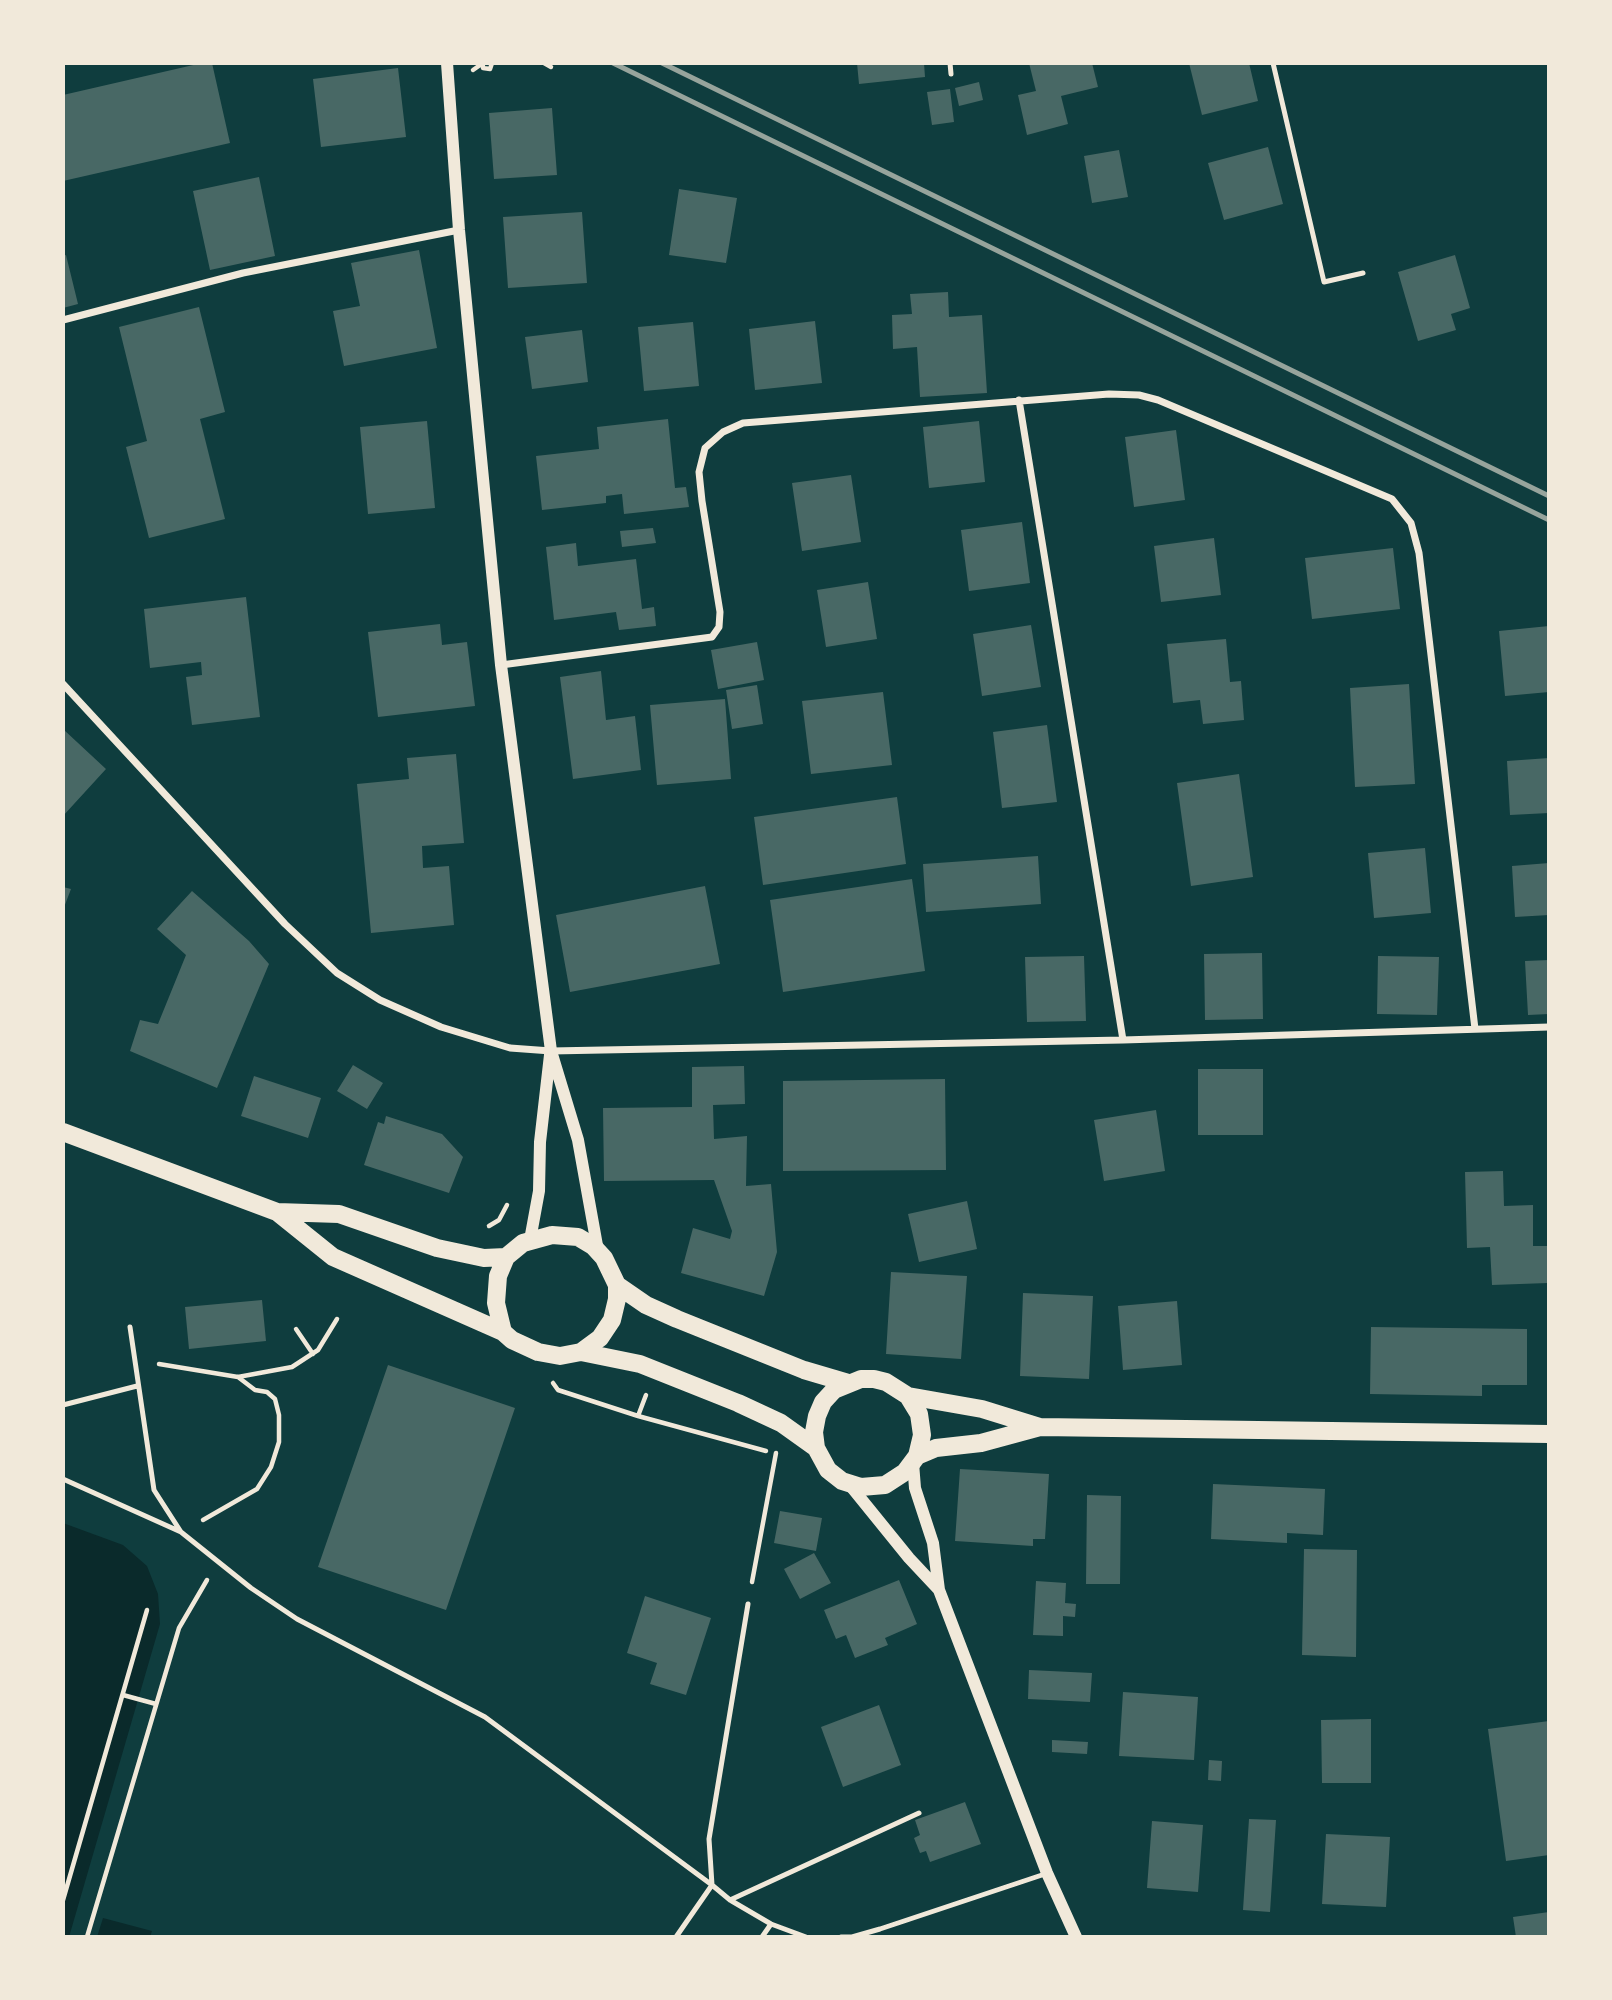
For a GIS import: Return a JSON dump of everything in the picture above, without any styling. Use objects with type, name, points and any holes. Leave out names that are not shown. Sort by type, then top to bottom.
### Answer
[{"type":"main road","points":[[63,1132],[277,1212],[333,1257],[503,1332],[527,1349],[561,1356],[581,1352],[639,1364],[738,1403],[781,1423],[817,1451],[834,1476],[849,1484],[873,1487],[885,1485],[896,1479],[915,1459],[921,1446],[922,1425],[919,1414],[908,1396],[898,1388],[874,1379],[848,1382],[804,1370],[677,1320],[646,1304],[617,1284],[598,1252],[578,1237],[552,1235],[530,1240],[506,1257],[498,1276],[496,1291],[498,1318],[503,1332]]},
{"type":"main road","points":[[277,1212],[339,1214],[438,1248],[484,1258],[506,1257]]},
{"type":"main road","points":[[581,1352],[600,1338],[612,1320],[617,1284]]},
{"type":"main road","points":[[817,1451],[814,1432],[817,1416],[834,1390],[848,1382]]},
{"type":"main road","points":[[908,1396],[982,1409],[1040,1427]]},
{"type":"main road","points":[[915,1459],[936,1448],[981,1443],[1040,1427],[1549,1434]]},
{"type":"street","points":[[447,63],[459,230],[501,665],[551,1051],[578,1140],[598,1252]]},
{"type":"street","points":[[63,320],[243,273],[459,230]]},
{"type":"street","points":[[501,665],[712,637],[719,627],[720,612],[699,472],[705,448],[723,432],[743,423],[1109,394],[1139,395],[1158,400],[1392,499],[1411,523],[1419,554],[1475,1029]]},
{"type":"street","points":[[1019,400],[1123,1040]]},
{"type":"street","points":[[63,684],[285,923],[337,973],[380,1000],[441,1027],[510,1048],[551,1051],[1123,1040],[1549,1027]]},
{"type":"street","points":[[530,1240],[539,1191],[540,1142],[551,1051]]},
{"type":"street","points":[[915,1459],[915,1488],[933,1543],[939,1590],[1047,1873],[1076,1937]]},
{"type":"street","points":[[849,1484],[909,1558],[939,1590]]},
{"type":"lane","points":[[950,63],[951,74]]},
{"type":"lane","points":[[1273,63],[1324,282],[1363,273]]},
{"type":"lane","points":[[130,1327],[154,1490],[181,1532]]},
{"type":"lane","points":[[63,1405],[137,1386]]},
{"type":"lane","points":[[63,1479],[181,1532],[251,1588],[297,1619],[485,1717],[730,1900],[771,1924],[806,1937]]},
{"type":"lane","points":[[676,1937],[712,1885],[709,1839],[748,1604]]},
{"type":"lane","points":[[730,1900],[919,1812]]},
{"type":"lane","points":[[841,1937],[880,1929],[1047,1873]]},
{"type":"lane","points":[[762,1937],[771,1924]]},
{"type":"path","points":[[483,65],[482,68],[490,69],[492,63]]},
{"type":"path","points":[[544,63],[551,66]]},
{"type":"path","points":[[483,1228],[499,1220],[509,1200]]},
{"type":"path","points":[[134,1360],[237,1377],[292,1367],[313,1354],[328,1337],[337,1320]]},
{"type":"path","points":[[296,1329],[313,1354]]},
{"type":"path","points":[[527,1349],[558,1390],[638,1416],[776,1453],[817,1451]]},
{"type":"path","points":[[181,1532],[257,1489],[271,1467],[279,1442],[279,1415],[275,1399],[237,1377]]},
{"type":"path","points":[[748,1604],[776,1453]]},
{"type":"path","points":[[87,1937],[179,1628],[219,1561]]},
{"type":"path","points":[[63,1900],[148,1611]]},
{"type":"path","points":[[123,1695],[156,1704]]},
{"type":"water","points":[[63,1523],[123,1545],[147,1566],[158,1594],[160,1624],[69,1937],[63,1937]]},
{"type":"water","points":[[103,1918],[152,1931],[150,1937],[97,1937]]},
{"type":"building","points":[[212,63],[230,143],[63,181],[63,95]]},
{"type":"building","points":[[857,63],[924,63],[925,77],[859,84]]},
{"type":"building","points":[[1029,63],[1092,63],[1098,87],[1061,96],[1068,124],[1027,135],[1018,95],[1036,91]]},
{"type":"building","points":[[1189,63],[1249,63],[1258,101],[1202,115]]},
{"type":"building","points":[[398,68],[406,137],[321,147],[313,79]]},
{"type":"building","points":[[979,82],[983,100],[959,106],[955,88]]},
{"type":"building","points":[[950,89],[954,122],[932,125],[927,92]]},
{"type":"building","points":[[552,108],[557,175],[494,179],[489,113]]},
{"type":"building","points":[[1268,147],[1283,204],[1224,220],[1208,163]]},
{"type":"building","points":[[1119,150],[1128,197],[1092,203],[1084,156]]},
{"type":"building","points":[[259,177],[275,256],[210,270],[193,191]]},
{"type":"building","points":[[679,189],[737,198],[726,263],[669,255]]},
{"type":"building","points":[[582,212],[587,283],[508,288],[503,217]]},
{"type":"building","points":[[419,250],[437,348],[344,366],[333,311],[360,306],[351,263]]},
{"type":"building","points":[[66,255],[78,304],[63,308],[63,256]]},
{"type":"building","points":[[1455,255],[1470,308],[1451,314],[1456,330],[1418,341],[1398,272]]},
{"type":"building","points":[[948,292],[949,317],[982,315],[987,393],[920,397],[917,347],[893,349],[892,315],[912,314],[910,294]]},
{"type":"building","points":[[199,307],[225,412],[200,419],[225,519],[149,538],[126,447],[147,441],[119,327]]},
{"type":"building","points":[[815,321],[822,383],[755,390],[749,329]]},
{"type":"building","points":[[693,322],[699,386],[644,391],[638,327]]},
{"type":"building","points":[[582,330],[588,382],[532,389],[525,337]]},
{"type":"building","points":[[668,419],[675,488],[686,487],[689,507],[624,514],[622,494],[606,496],[606,503],[542,510],[536,456],[599,449],[597,427]]},
{"type":"building","points":[[427,421],[435,508],[368,514],[360,427]]},
{"type":"building","points":[[979,421],[985,482],[929,488],[923,427]]},
{"type":"building","points":[[1176,430],[1185,500],[1134,507],[1125,437]]},
{"type":"building","points":[[851,475],[861,542],[802,551],[792,483]]},
{"type":"building","points":[[1022,522],[1030,583],[969,591],[961,530]]},
{"type":"building","points":[[653,528],[656,543],[622,547],[620,531]]},
{"type":"building","points":[[1214,538],[1221,595],[1161,602],[1154,546]]},
{"type":"building","points":[[576,543],[578,566],[636,559],[642,609],[654,607],[656,626],[619,630],[616,612],[554,620],[546,547]]},
{"type":"building","points":[[1393,548],[1400,609],[1312,619],[1305,558]]},
{"type":"building","points":[[868,582],[877,639],[826,647],[817,590]]},
{"type":"building","points":[[246,597],[260,717],[192,725],[186,677],[202,675],[201,662],[150,668],[144,609]]},
{"type":"building","points":[[440,624],[442,645],[467,642],[475,706],[378,717],[368,632]]},
{"type":"building","points":[[1031,625],[1041,687],[982,696],[973,634]]},
{"type":"building","points":[[1549,626],[1549,692],[1505,696],[1499,631]]},
{"type":"building","points":[[1226,639],[1230,682],[1241,681],[1244,720],[1203,724],[1200,700],[1173,703],[1167,644]]},
{"type":"building","points":[[757,642],[764,680],[718,689],[711,650]]},
{"type":"building","points":[[601,671],[606,720],[635,716],[641,770],[573,779],[560,677]]},
{"type":"building","points":[[1409,684],[1415,784],[1355,787],[1350,688]]},
{"type":"building","points":[[757,685],[763,724],[732,729],[726,690]]},
{"type":"building","points":[[883,692],[892,765],[811,774],[802,701]]},
{"type":"building","points":[[725,699],[731,779],[657,785],[650,705]]},
{"type":"building","points":[[1047,725],[1057,802],[1002,808],[993,732]]},
{"type":"building","points":[[63,729],[106,769],[63,816]]},
{"type":"building","points":[[456,754],[464,843],[422,846],[423,868],[449,866],[454,925],[371,933],[357,784],[409,779],[407,758]]},
{"type":"building","points":[[1549,758],[1549,813],[1510,815],[1507,761]]},
{"type":"building","points":[[1239,774],[1253,877],[1191,886],[1177,783]]},
{"type":"building","points":[[897,797],[906,864],[763,885],[754,817]]},
{"type":"building","points":[[1425,848],[1431,913],[1374,918],[1368,853]]},
{"type":"building","points":[[1038,856],[1041,904],[926,912],[923,864]]},
{"type":"building","points":[[1549,863],[1549,915],[1515,917],[1512,866]]},
{"type":"building","points":[[912,879],[925,971],[783,992],[770,900]]},
{"type":"building","points":[[705,886],[720,964],[570,992],[556,915]]},
{"type":"building","points":[[63,887],[71,889],[63,910]]},
{"type":"building","points":[[192,891],[249,941],[269,964],[217,1088],[130,1051],[140,1020],[158,1024],[186,955],[157,929]]},
{"type":"building","points":[[1262,953],[1263,1019],[1205,1020],[1204,954]]},
{"type":"building","points":[[1084,956],[1086,1021],[1027,1022],[1025,957]]},
{"type":"building","points":[[1378,956],[1439,957],[1437,1015],[1377,1014]]},
{"type":"building","points":[[1549,960],[1549,1014],[1528,1015],[1525,961]]},
{"type":"building","points":[[353,1065],[383,1083],[367,1109],[337,1091]]},
{"type":"building","points":[[744,1066],[745,1104],[713,1105],[714,1139],[747,1136],[746,1186],[771,1184],[777,1252],[764,1296],[681,1273],[693,1228],[730,1239],[732,1231],[714,1180],[604,1181],[603,1108],[692,1107],[692,1067]]},
{"type":"building","points":[[1198,1069],[1263,1069],[1263,1135],[1198,1135]]},
{"type":"building","points":[[254,1076],[321,1098],[308,1138],[241,1116]]},
{"type":"building","points":[[945,1079],[946,1170],[783,1171],[783,1081]]},
{"type":"building","points":[[1156,1110],[1165,1171],[1104,1181],[1094,1120]]},
{"type":"building","points":[[386,1116],[442,1134],[463,1157],[449,1193],[364,1165],[378,1122],[384,1124]]},
{"type":"building","points":[[1503,1171],[1504,1206],[1533,1205],[1533,1246],[1547,1246],[1548,1283],[1492,1285],[1490,1247],[1467,1248],[1465,1172]]},
{"type":"building","points":[[967,1201],[977,1249],[919,1262],[908,1214]]},
{"type":"building","points":[[891,1272],[967,1276],[961,1359],[886,1354]]},
{"type":"building","points":[[1023,1293],[1093,1296],[1089,1379],[1020,1376]]},
{"type":"building","points":[[262,1300],[266,1341],[189,1349],[185,1307]]},
{"type":"building","points":[[1177,1301],[1182,1365],[1123,1370],[1118,1306]]},
{"type":"building","points":[[1371,1327],[1527,1329],[1527,1385],[1482,1385],[1482,1396],[1370,1394]]},
{"type":"building","points":[[388,1365],[515,1408],[446,1610],[318,1567]]},
{"type":"building","points":[[960,1469],[1049,1474],[1045,1539],[1033,1539],[1033,1546],[955,1541]]},
{"type":"building","points":[[1213,1484],[1325,1489],[1323,1535],[1287,1533],[1287,1543],[1211,1539]]},
{"type":"building","points":[[1087,1495],[1121,1496],[1120,1584],[1086,1584]]},
{"type":"building","points":[[780,1511],[822,1518],[816,1551],[774,1543]]},
{"type":"building","points":[[1304,1549],[1357,1550],[1356,1657],[1302,1655]]},
{"type":"building","points":[[814,1553],[831,1583],[800,1599],[784,1569]]},
{"type":"building","points":[[899,1580],[917,1624],[885,1638],[888,1645],[855,1658],[846,1635],[836,1639],[824,1610]]},
{"type":"building","points":[[1036,1581],[1066,1583],[1065,1603],[1076,1604],[1075,1617],[1063,1616],[1063,1636],[1033,1635]]},
{"type":"building","points":[[645,1596],[711,1618],[686,1695],[650,1684],[657,1663],[627,1653]]},
{"type":"building","points":[[1029,1670],[1092,1673],[1090,1702],[1028,1699]]},
{"type":"building","points":[[1123,1692],[1198,1697],[1194,1760],[1119,1756]]},
{"type":"building","points":[[879,1705],[901,1765],[843,1787],[821,1727]]},
{"type":"building","points":[[1371,1719],[1371,1783],[1322,1783],[1321,1720]]},
{"type":"building","points":[[1549,1721],[1549,1855],[1506,1861],[1488,1729]]},
{"type":"building","points":[[1052,1740],[1088,1742],[1087,1754],[1052,1752]]},
{"type":"building","points":[[1209,1760],[1222,1761],[1221,1781],[1208,1780]]},
{"type":"building","points":[[965,1802],[981,1844],[930,1862],[926,1851],[920,1853],[914,1838],[920,1835],[915,1820]]},
{"type":"building","points":[[1249,1819],[1276,1820],[1270,1912],[1243,1910]]},
{"type":"building","points":[[1152,1821],[1203,1825],[1198,1892],[1147,1888]]},
{"type":"building","points":[[1326,1834],[1390,1837],[1386,1907],[1322,1904]]},
{"type":"building","points":[[1549,1912],[1549,1937],[1516,1937],[1513,1917]]},
{"type":"railway","points":[[613,63],[1549,520]]},
{"type":"railway","points":[[662,63],[1549,496]]}]
